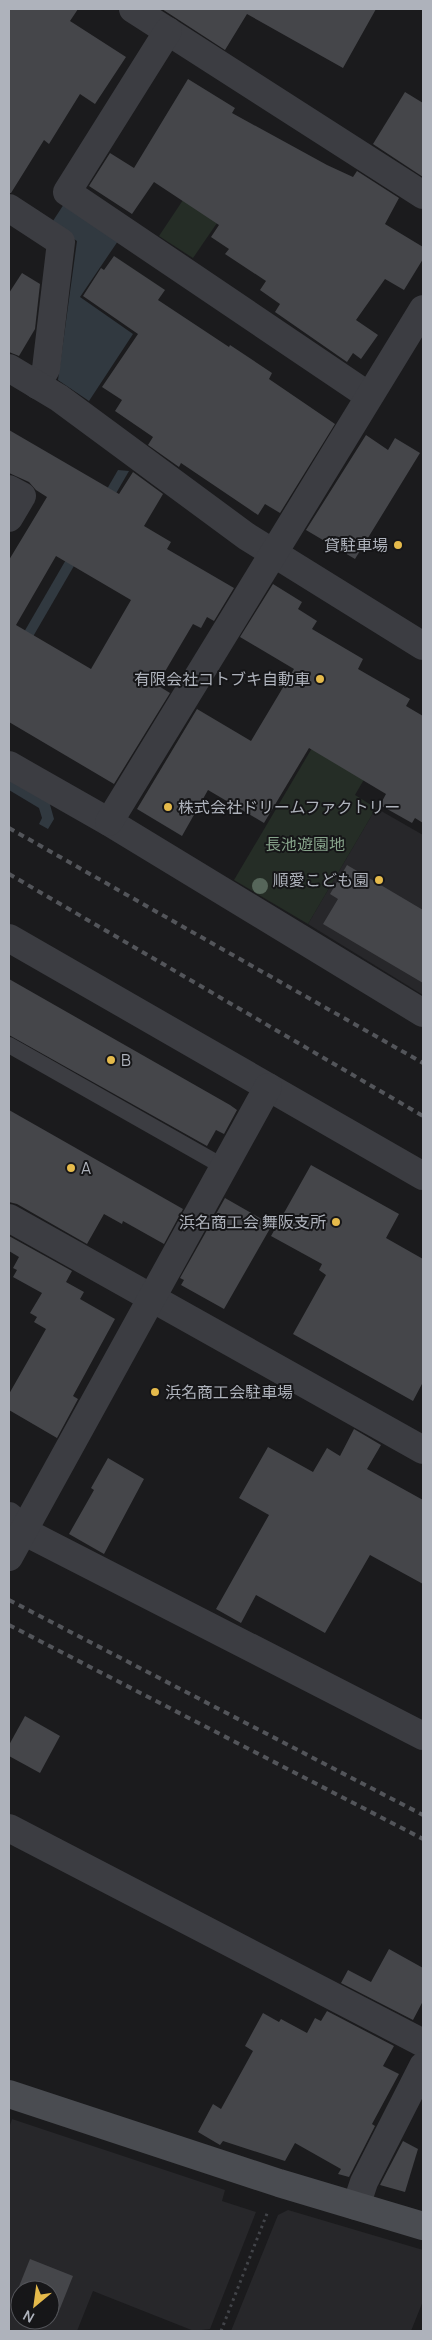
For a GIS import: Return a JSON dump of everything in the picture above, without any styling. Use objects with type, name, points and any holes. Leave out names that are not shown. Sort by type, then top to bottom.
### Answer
[{"type":"street","points":[[133,9],[423,195]]},
{"type":"street","points":[[168,31],[67,192],[369,396]]},
{"type":"street","points":[[9,208],[60,242],[46,369],[37,385]]},
{"type":"street","points":[[109,822],[423,309]]},
{"type":"street","points":[[9,368],[59,398],[246,536],[423,646]]},
{"type":"street","points":[[9,488],[22,496],[9,518]]},
{"type":"street","points":[[9,766],[109,822],[423,1012]]},
{"type":"street","points":[[9,938],[423,1176]]},
{"type":"street","points":[[9,1557],[16,1522],[152,1298],[268,1087]]},
{"type":"street","points":[[9,1218],[423,1450]]},
{"type":"street","points":[[16,1522],[31,1535],[423,1736]]},
{"type":"street","points":[[9,1828],[423,2043]]},
{"type":"street","points":[[356,2206],[364,2182],[423,2066]]},
{"type":"street","points":[[9,2094],[279,2183],[423,2226]]},
{"type":"lane","points":[[9,1045],[224,1167]]},
{"type":"path","points":[[221,2331],[279,2183]]},
{"type":"shaded area","points":[[64,204],[118,241],[80,297],[133,334],[89,401],[58,380],[77,241],[51,224]]},
{"type":"shaded area","points":[[118,470],[129,471],[9,678],[9,658]]},
{"type":"shaded area","points":[[9,778],[49,801],[54,819],[48,829],[39,824],[42,818],[39,808],[9,790]]},
{"type":"shaded area","name":"順愛こども園","points":[[376,808],[423,835],[423,995],[308,924]]},
{"type":"shaded area","points":[[12,2119],[225,2190],[222,2201],[256,2212],[210,2329],[194,2331],[93,2291],[77,2331],[9,2331],[9,2128]]},
{"type":"shaded area","points":[[288,2210],[423,2250],[423,2301],[411,2331],[231,2331],[278,2215]]},
{"type":"green space","points":[[205,167],[241,188],[193,258],[159,236]]},
{"type":"green space","name":"長池遊園地","points":[[328,721],[380,752],[355,795],[376,808],[308,924],[234,880]]},
{"type":"building","points":[[9,9],[78,9],[70,21],[126,57],[95,104],[80,94],[49,144],[44,140],[11,193],[9,193]]},
{"type":"building","points":[[162,9],[376,9],[343,68],[247,14],[225,50]]},
{"type":"building","points":[[188,79],[235,108],[232,113],[327,165],[353,177],[357,171],[399,198],[385,224],[423,247],[423,259],[404,290],[385,279],[356,320],[378,335],[361,359],[353,353],[347,362],[275,312],[280,304],[260,290],[266,281],[225,254],[229,249],[211,237],[219,225],[154,182],[132,214],[89,186],[110,153],[134,168]]},
{"type":"building","points":[[405,92],[423,103],[423,177],[373,144]]},
{"type":"building","points":[[114,256],[165,290],[158,300],[272,373],[269,379],[335,424],[280,513],[265,504],[258,515],[181,463],[179,467],[148,445],[153,437],[115,411],[122,400],[102,387],[138,334],[83,296],[101,268],[104,270]]},
{"type":"building","points":[[22,273],[40,284],[35,329],[19,356],[9,352],[9,293]]},
{"type":"building","points":[[9,430],[119,494],[133,472],[163,494],[144,526],[171,542],[167,549],[234,588],[214,621],[207,617],[201,628],[193,624],[157,685],[170,693],[114,784],[9,722],[9,560],[47,497],[36,490],[29,482],[9,473]],"holes":[[[56,556],[131,600],[91,669],[16,625]]]},
{"type":"building","points":[[366,435],[388,450],[395,438],[420,453],[355,559],[306,530]]},
{"type":"building","points":[[273,584],[302,602],[298,609],[317,621],[312,629],[363,659],[358,669],[410,699],[406,706],[423,716],[423,823],[415,818],[412,823],[380,805],[386,794],[309,748],[264,823],[208,790],[182,836],[137,809],[197,709],[251,741],[294,669],[240,637]]},
{"type":"building","points":[[347,865],[423,910],[423,983],[323,924],[338,899],[330,894]]},
{"type":"building","name":"B","points":[[9,979],[237,1110],[224,1134],[216,1130],[207,1146],[9,1035]]},
{"type":"building","name":"A","points":[[9,1110],[183,1209],[164,1244],[123,1221],[122,1224],[104,1214],[87,1244],[17,1204],[9,1202]]},
{"type":"building","points":[[311,1165],[399,1214],[386,1238],[423,1259],[423,1382],[413,1401],[293,1334],[326,1275],[319,1270],[322,1264],[271,1236]]},
{"type":"building","points":[[225,1198],[272,1225],[224,1309],[181,1285],[184,1280],[180,1278]]},
{"type":"building","points":[[9,1236],[72,1271],[66,1282],[84,1292],[80,1299],[115,1319],[73,1396],[78,1399],[57,1438],[9,1410],[9,1394],[46,1329],[34,1322],[37,1317],[30,1313],[42,1293],[13,1277],[17,1270],[13,1268],[19,1257],[9,1251]]},
{"type":"building","points":[[354,1429],[381,1445],[367,1469],[423,1500],[423,1584],[370,1555],[325,1633],[256,1595],[241,1623],[216,1609],[269,1515],[239,1498],[268,1447],[313,1472],[327,1448],[340,1456]]},
{"type":"building","points":[[108,1458],[144,1479],[104,1554],[69,1534],[94,1490],[91,1488]]},
{"type":"building","points":[[25,1716],[60,1736],[40,1773],[9,1756],[9,1745]]},
{"type":"building","points":[[389,1949],[423,1968],[423,2001],[413,2020],[341,1983],[348,1970],[371,1982]]},
{"type":"building","points":[[327,2011],[394,2046],[383,2066],[399,2074],[372,2124],[375,2126],[349,2177],[338,2174],[341,2169],[295,2143],[285,2161],[223,2141],[220,2145],[198,2132],[213,2104],[221,2109],[253,2051],[245,2046],[263,2013],[279,2022],[281,2019],[307,2033],[315,2018],[321,2021]]},
{"type":"building","points":[[403,2141],[418,2149],[405,2192],[380,2185]]},
{"type":"building","points":[[30,2259],[73,2276],[60,2308],[60,2280],[22,2280]]},
{"type":"railway","points":[[9,828],[423,1063]]},
{"type":"railway","points":[[9,874],[423,1116]]},
{"type":"railway","points":[[9,1600],[423,1815]]},
{"type":"railway","points":[[9,1625],[423,1839]]},
{"type":"place","name":"貸駐車場","points":[[398,545]]},
{"type":"place","name":"有限会社コトブキ自動車","points":[[320,679]]},
{"type":"place","name":"株式会社ドリームファクトリー","points":[[168,807]]},
{"type":"place","name":"順愛こども園","points":[[379,880]]},
{"type":"place","name":"B","points":[[111,1060]]},
{"type":"place","name":"A","points":[[71,1168]]},
{"type":"place","name":"浜名商工会 舞阪支所","points":[[336,1222]]},
{"type":"place","name":"浜名商工会駐車場","points":[[155,1392]]}]
